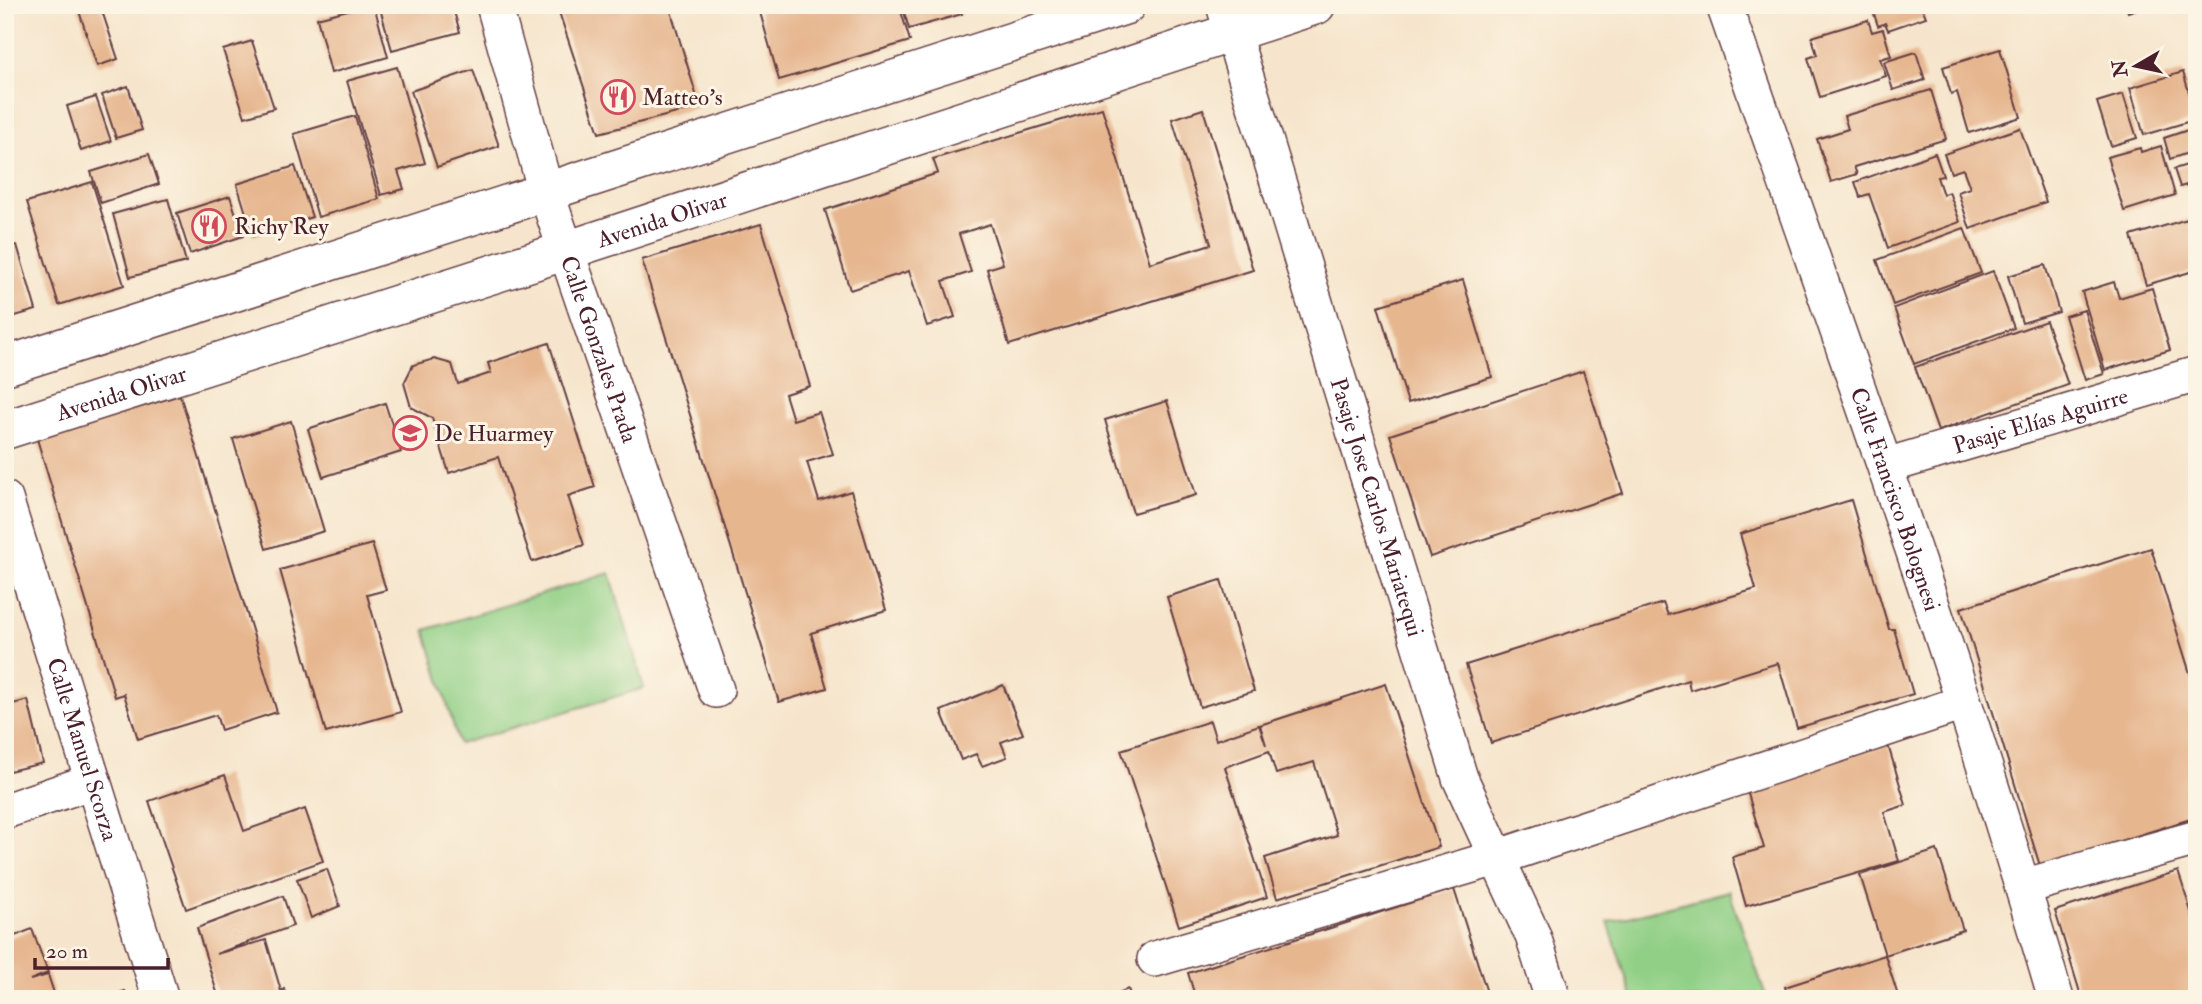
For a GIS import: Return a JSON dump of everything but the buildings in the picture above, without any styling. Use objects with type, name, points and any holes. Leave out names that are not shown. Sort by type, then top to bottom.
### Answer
[{"type":"street","name":"Calle Gonzales Prada","points":[[494,5],[547,192],[716,690]]},
{"type":"street","points":[[5,366],[1126,5]]},
{"type":"street","name":"Avenida Olivar","points":[[5,429],[568,250],[1228,19],[1316,5]]},
{"type":"street","name":"Calle Francisco Bolognesi","points":[[1724,5],[1886,466],[2023,887],[2056,999]]},
{"type":"street","name":"Pasaje Jose Carlos Mariatequi","points":[[1228,19],[1460,778],[1533,936],[1553,999]]},
{"type":"street","name":"Pasaje Elías Aguirre","points":[[1886,466],[2197,374]]},
{"type":"street","name":"Calle Manuel Scorza","points":[[5,499],[161,999]]},
{"type":"street","points":[[1155,959],[1496,858],[1963,703]]},
{"type":"street","points":[[5,811],[93,781]]},
{"type":"street","points":[[2023,887],[2197,838]]},
{"type":"green space","points":[[610,573],[644,688],[459,744],[425,630]]},
{"type":"green space","points":[[1729,891],[1767,999],[1633,999],[1608,922]]},
{"type":"place","name":"Matteo's","points":[[618,97]]},
{"type":"place","name":"Richy Rey","points":[[209,226]]},
{"type":"place","name":"De Huarmey","points":[[410,433]]}]
